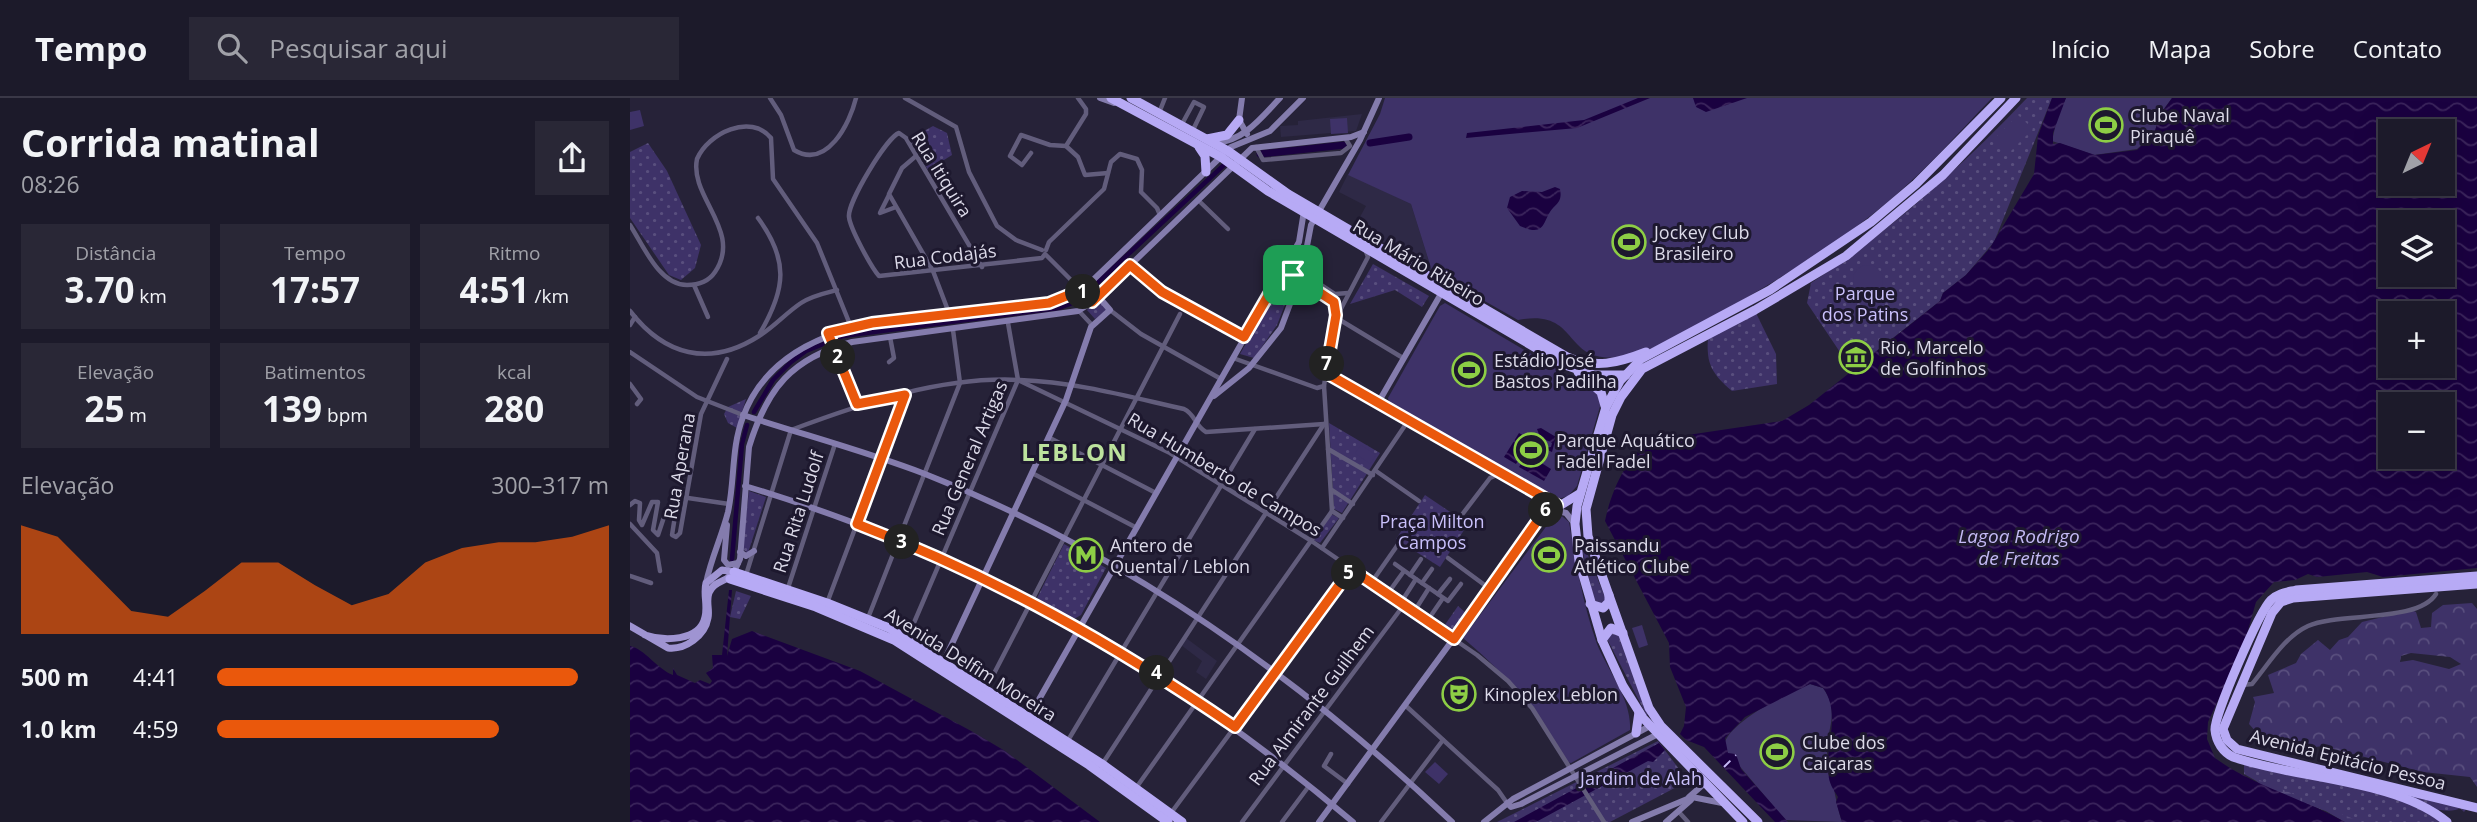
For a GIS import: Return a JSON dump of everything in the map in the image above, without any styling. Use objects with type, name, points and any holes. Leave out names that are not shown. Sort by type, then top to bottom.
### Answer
[{"type":"highway","points":[[1111,98],[1159,114],[1181,127],[1205,156],[1206,172]]},
{"type":"highway","points":[[1662,732],[1650,726],[1639,712],[1623,686],[1602,640],[1590,604],[1575,524],[1575,513],[1606,407],[1626,374],[1660,346],[1770,290],[1871,222],[1954,147],[2001,98]]},
{"type":"highway","points":[[1588,536],[1586,509],[1612,415],[1621,397],[1642,369],[1809,279],[1877,231],[1965,152],[2015,98]]},
{"type":"highway","points":[[1131,103],[1192,137]]},
{"type":"highway","points":[[1209,141],[1227,135],[1239,120]]},
{"type":"highway","name":"Rua Mário Ribeiro","points":[[1192,137],[1209,141],[1224,154]]},
{"type":"highway","name":"Rua Mário Ribeiro","points":[[1192,137],[1302,202],[1364,248],[1567,357],[1582,362],[1617,363],[1660,346]]},
{"type":"highway","points":[[1954,147],[1960,153],[1965,152]]},
{"type":"highway","name":"Rua Mário Ribeiro","points":[[1236,162],[1268,191],[1304,213],[1316,215],[1577,371],[1603,376],[1642,369]]},
{"type":"highway","points":[[1871,222],[1879,225],[1877,231]]},
{"type":"highway","points":[[1577,371],[1601,392],[1606,407]]},
{"type":"highway","points":[[1559,505],[1581,492]]},
{"type":"highway","points":[[1575,513],[1588,536],[1649,708],[1662,732],[1742,822]]},
{"type":"highway","name":"Avenida Delfim Moreira","points":[[732,571],[745,579],[864,625],[986,689],[1102,765],[1136,789],[1169,818]]},
{"type":"highway","name":"Avenida Epitácio Pessoa","points":[[2316,592],[2477,576]]},
{"type":"highway","name":"Avenida Delfim Moreira","points":[[745,579],[788,589],[868,618],[907,639],[994,704],[1169,818],[1182,822]]},
{"type":"highway","name":"Avenida Epitácio Pessoa","points":[[2447,822],[2426,807],[2396,796],[2238,759],[2226,753],[2216,736],[2215,727],[2270,600],[2280,594],[2477,584]]},
{"type":"highway","points":[[1590,604],[1598,609],[1605,607],[1609,594]]},
{"type":"highway","points":[[1602,640],[1611,628],[1623,633]]},
{"type":"highway","name":"Avenida Epitácio Pessoa","points":[[2236,683],[2224,729],[2227,740],[2237,749],[2477,808]]},
{"type":"highway","points":[[994,704],[1001,704],[1024,719],[1028,717]]},
{"type":"highway","points":[[1636,733],[1639,712]]},
{"type":"highway","points":[[1679,750],[1707,772],[1758,822]]},
{"type":"highway","points":[[1705,783],[1707,772]]},
{"type":"main road","points":[[1100,98],[1131,103]]},
{"type":"main road","points":[[1242,98],[1239,120],[1245,132],[1260,143]]},
{"type":"main road","points":[[1209,141],[1231,140],[1245,132],[1280,98]]},
{"type":"main road","points":[[630,626],[673,649],[688,644],[698,635],[708,619],[711,587],[732,571],[740,552],[745,486],[754,431],[773,391],[791,372],[809,358],[834,347],[890,336],[1008,323],[1078,311],[1098,296],[1304,98]]},
{"type":"main road","points":[[1207,403],[1253,365],[1281,328],[1300,276],[1306,240],[1316,215],[1364,132],[1379,98]]},
{"type":"main road","points":[[732,571],[724,560],[734,450],[743,415],[778,367],[828,333],[851,327],[949,313],[1049,303],[1081,290],[1224,154],[1260,143],[1345,138],[1364,132]]},
{"type":"main road","points":[[1260,143],[1266,133]]},
{"type":"main road","points":[[1028,717],[1138,528],[1301,236],[1304,213],[1302,202]]},
{"type":"main road","points":[[1081,290],[1089,304]]},
{"type":"main road","points":[[1443,290],[1378,402],[1490,469],[1575,513]]},
{"type":"main road","points":[[943,667],[982,576],[1066,400],[1094,323],[1110,310],[1098,296]]},
{"type":"main road","points":[[949,313],[953,330]]},
{"type":"main road","points":[[828,333],[834,347]]},
{"type":"main road","points":[[743,415],[926,475],[1013,513],[1157,592],[1238,643],[1326,709],[1412,783],[1452,822]]},
{"type":"main road","points":[[740,425],[744,422],[750,423],[754,431]]},
{"type":"main road","points":[[754,431],[768,423]]},
{"type":"main road","points":[[745,486],[899,540],[1033,601],[1122,651],[1198,701],[1235,727],[1353,822]]},
{"type":"main road","points":[[1320,822],[1491,589],[1544,512],[1559,505]]},
{"type":"main road","points":[[1534,529],[1555,510],[1566,513],[1575,524]]},
{"type":"main road","points":[[645,635],[673,639],[693,633],[704,622],[706,583],[728,512]]},
{"type":"main road","points":[[740,552],[746,556],[754,551]]},
{"type":"main road","points":[[706,583],[715,574],[732,571]]},
{"type":"main road","points":[[673,639],[670,644],[673,649]]},
{"type":"main road","points":[[1484,822],[1507,803],[1650,726]]},
{"type":"main road","points":[[1507,803],[1515,807],[1648,736],[1662,732]]},
{"type":"main road","points":[[1666,822],[1705,783]]},
{"type":"main road","points":[[1637,821],[1691,797],[1726,805]]},
{"type":"main road","points":[[1674,803],[1677,811]]},
{"type":"street","points":[[770,98],[781,115],[794,150],[809,155],[825,151],[834,143],[851,116],[856,98]]},
{"type":"street","points":[[905,98],[956,127],[969,172],[997,226],[1016,240],[1044,251],[1081,290]]},
{"type":"street","points":[[1066,146],[1087,111],[1077,98]]},
{"type":"street","points":[[1159,114],[1165,98]]},
{"type":"street","points":[[1181,127],[1194,102],[1204,107],[1192,137]]},
{"type":"street","points":[[630,225],[665,276],[681,285],[694,285],[713,275],[723,251],[721,231],[699,179],[697,159],[710,142],[748,124],[765,131],[773,146],[774,179],[817,243],[851,327]]},
{"type":"street","name":"Rua Codajás","points":[[900,133],[893,135],[879,154],[850,209],[849,218],[879,276],[982,267],[1042,258],[1044,251]]},
{"type":"street","name":"Rua Itiquira","points":[[900,133],[906,138],[982,267]]},
{"type":"street","points":[[1031,153],[1022,165],[1010,156],[1021,135],[1050,145],[1066,146],[1078,157],[1085,175],[1108,173]]},
{"type":"street","points":[[1260,143],[1259,157],[1263,160],[1341,153],[1350,146],[1345,138]]},
{"type":"street","points":[[1044,251],[1049,242],[1104,189],[1116,156],[1123,153],[1136,158],[1142,170],[1141,192],[1157,208],[1160,216]]},
{"type":"street","points":[[1341,153],[1344,166]]},
{"type":"street","points":[[896,207],[880,213],[902,168],[916,156]]},
{"type":"street","points":[[889,194],[933,271],[949,313]]},
{"type":"street","points":[[1198,200],[1228,229]]},
{"type":"street","points":[[758,218],[776,244],[780,262],[773,308],[758,337]]},
{"type":"street","points":[[1136,789],[1332,511],[1324,424],[1324,386],[1336,315],[1368,257],[1364,248]]},
{"type":"street","points":[[1287,262],[1300,276],[1331,298],[1336,315],[1343,322],[1403,358]]},
{"type":"street","points":[[1130,265],[1162,292],[1244,337]]},
{"type":"street","points":[[1280,275],[1300,276],[1335,295],[1349,293]]},
{"type":"street","points":[[694,285],[708,317]]},
{"type":"street","points":[[630,310],[664,344],[691,354],[720,350],[758,337],[803,301],[837,290]]},
{"type":"street","points":[[1089,304],[1086,313],[1094,323]]},
{"type":"street","points":[[1110,310],[1140,334],[1221,379]]},
{"type":"street","points":[[1078,311],[1083,312],[1094,323]]},
{"type":"street","points":[[986,689],[1139,399],[1180,314]]},
{"type":"street","points":[[630,325],[635,317]]},
{"type":"street","name":"Rua General Artigas","points":[[907,639],[1018,380],[1008,323]]},
{"type":"street","points":[[868,618],[960,383],[953,330]]},
{"type":"street","points":[[889,362],[894,358],[890,336]]},
{"type":"street","points":[[834,347],[857,404]]},
{"type":"street","points":[[630,352],[706,401],[743,415]]},
{"type":"street","points":[[1233,358],[1317,388],[1324,386]]},
{"type":"street","name":"Rua Aperana","points":[[630,505],[640,503],[639,520],[642,525],[652,502],[658,502],[653,530],[658,535],[666,511],[672,509],[675,516],[672,535],[677,537],[682,530],[698,424],[727,359]]},
{"type":"street","points":[[1326,373],[1378,402]]},
{"type":"street","points":[[745,579],[791,430],[857,404],[960,383],[1018,380],[1072,384],[1184,409],[1192,414],[1195,422],[1206,432],[1324,424]]},
{"type":"street","name":"Rua Humberto de Campos","points":[[1018,380],[1066,400],[1176,456],[1310,540],[1491,666],[1517,691],[1539,719],[1578,785],[1604,822]]},
{"type":"street","points":[[630,384],[641,399],[637,404]]},
{"type":"street","points":[[827,603],[905,395]]},
{"type":"street","points":[[1322,548],[1408,421]]},
{"type":"street","points":[[1102,765],[1324,424]]},
{"type":"street","points":[[1067,742],[1255,429]]},
{"type":"street","points":[[1048,437],[1157,493]]},
{"type":"street","name":"Rua Rita Ludolf","points":[[788,589],[835,444]]},
{"type":"street","points":[[1328,448],[1419,501]]},
{"type":"street","points":[[1490,469],[1490,478]]},
{"type":"street","points":[[1032,472],[1138,528]]},
{"type":"street","points":[[1461,516],[1490,478],[1499,474]]},
{"type":"street","points":[[1331,489],[1353,504]]},
{"type":"street","points":[[688,498],[729,504]]},
{"type":"street","points":[[1332,511],[1343,518]]},
{"type":"street","points":[[630,524],[657,553],[660,570]]},
{"type":"street","points":[[1371,583],[1399,543]]},
{"type":"street","points":[[1448,558],[1491,589]]},
{"type":"street","points":[[1410,575],[1421,559]]},
{"type":"street","points":[[1395,565],[1448,601],[1461,584]]},
{"type":"street","points":[[1169,818],[1351,569]]},
{"type":"street","points":[[1422,583],[1432,569]]},
{"type":"street","points":[[1391,589],[1404,571]]},
{"type":"street","points":[[630,576],[651,583]]},
{"type":"street","name":"Rua Almirante Guilhem","points":[[1242,822],[1401,605],[1416,579]]},
{"type":"street","points":[[1432,614],[1450,579]]},
{"type":"street","points":[[1417,607],[1429,588]]},
{"type":"street","points":[[2236,683],[2252,684],[2290,639],[2306,627],[2321,622],[2420,606],[2436,594]]},
{"type":"street","points":[[1406,706],[1498,790],[1507,803]]},
{"type":"street","points":[[1381,822],[1443,740]]},
{"type":"street","points":[[1331,754],[1324,766],[1348,784]]},
{"type":"street","points":[[1282,822],[1309,786]]},
{"type":"street","points":[[1677,811],[1688,822]]},
{"type":"shaded area","points":[[1362,114],[1356,131],[1281,137],[1280,126],[1298,125],[1298,121]]},
{"type":"shaded area","points":[[1348,174],[1411,204],[1432,271],[1355,226],[1366,206],[1339,192]]},
{"type":"shaded area","points":[[1186,638],[1217,661],[1206,679],[1196,672],[1202,661],[1181,645]]},
{"type":"green space","name":"Jockey Club Brasileiro","points":[[1385,98],[1992,98],[1904,188],[1869,217],[1804,263],[1655,347],[1631,355],[1601,357],[1578,345],[1562,328],[1552,322],[1538,318],[1518,320],[1432,271],[1411,204],[1348,175],[1380,114]]},
{"type":"green space","name":"Parque dos Patins","points":[[2027,98],[2052,98],[1994,242],[1966,275],[1943,293],[1940,301],[1852,370],[1807,303],[1811,283],[1869,242],[1924,197],[1977,149]]},
{"type":"green space","name":"Clube Naval Piraquê","points":[[2066,98],[2172,98],[2160,114],[2154,134],[2137,149],[2094,155],[2052,141],[2058,114]]},
{"type":"green space","points":[[640,110],[644,126],[630,130],[630,112]]},
{"type":"green space","points":[[2018,115],[2033,129],[2010,152],[1995,138]]},
{"type":"green space","points":[[1347,118],[1348,133],[1331,134],[1330,119]]},
{"type":"green space","points":[[933,126],[947,133],[952,155],[928,170],[910,139]]},
{"type":"green space","points":[[648,143],[667,171],[701,245],[695,268],[681,280],[669,275],[630,218],[630,152]]},
{"type":"green space","points":[[1373,264],[1429,296],[1422,307],[1395,290],[1350,304]]},
{"type":"green space","name":"Parque dos Patins","points":[[1868,265],[1878,270],[1883,280],[1878,290],[1868,295],[1858,290],[1853,280],[1858,270]]},
{"type":"green space","points":[[1287,280],[1292,287],[1277,325],[1254,358],[1240,354],[1281,283]]},
{"type":"green space","points":[[1098,299],[1108,309],[1095,319],[1087,310]]},
{"type":"green space","points":[[1445,303],[1597,393],[1601,403],[1577,486],[1568,496],[1555,500],[1467,453],[1389,403],[1388,398],[1440,306]]},
{"type":"green space","points":[[1756,313],[1776,354],[1777,384],[1732,391],[1709,362],[1708,338]]},
{"type":"green space","points":[[746,399],[737,428],[728,423],[724,414],[728,407]]},
{"type":"green space","points":[[1329,423],[1380,453],[1342,513],[1334,509]]},
{"type":"green space","points":[[1361,445],[1376,455],[1370,464],[1355,453]]},
{"type":"green space","points":[[749,491],[766,497],[748,553],[742,549]]},
{"type":"green space","name":"Praça Milton Campos","points":[[1425,495],[1468,524],[1440,567],[1396,539]]},
{"type":"green space","points":[[1557,512],[1569,522],[1580,584],[1592,629],[1623,697],[1630,719],[1630,730],[1571,763],[1567,762],[1521,695],[1463,638]]},
{"type":"green space","points":[[1331,514],[1339,518],[1320,543],[1313,540]]},
{"type":"green space","points":[[1578,531],[1605,597],[1605,603],[1597,603],[1594,600]]},
{"type":"green space","points":[[1064,544],[1106,568],[1081,615],[1074,619],[1037,598]]},
{"type":"green space","points":[[736,591],[751,596],[740,619],[730,617]]},
{"type":"green space","points":[[2472,603],[2477,609],[2477,787],[2470,777],[2423,772],[2322,746],[2259,735],[2249,724],[2255,702],[2253,697],[2274,693],[2268,675],[2296,663],[2301,654],[2318,640],[2330,650],[2362,622],[2412,610],[2416,612],[2421,628],[2431,627],[2432,613],[2443,605]],"holes":[[[2411,653],[2450,657],[2461,664],[2449,669],[2413,660],[2400,662],[2401,656]]]},
{"type":"green space","points":[[1458,606],[1466,613],[1450,635],[1442,629]]},
{"type":"green space","points":[[1642,625],[1648,645],[1639,648],[1632,628]]},
{"type":"green space","points":[[1618,631],[1647,716],[1607,639],[1608,632]]},
{"type":"green space","name":"Clube dos Caiçaras","points":[[1810,684],[1823,688],[1829,698],[1832,716],[1827,750],[1842,822],[1785,820],[1737,763],[1736,755],[1729,755],[1724,745],[1728,736],[1747,718],[1774,701]]},
{"type":"green space","name":"Jardim de Alah","points":[[1658,741],[1688,781],[1610,822],[1497,822]]},
{"type":"green space","points":[[1435,762],[1448,774],[1439,784],[1425,772]]},
{"type":"green space","points":[[2244,764],[2398,797],[2443,822],[2345,822],[2326,811],[2281,795],[2244,774]]},
{"type":"green space","points":[[1674,768],[1679,778],[1658,789],[1653,779]]},
{"type":"green space","points":[[2339,774],[2467,808],[2464,812],[2460,808],[2450,811],[2419,805]]},
{"type":"green space","points":[[2252,777],[2361,822],[2345,822],[2326,811],[2264,788]]},
{"type":"water","points":[[1638,98],[1650,98],[1577,128],[1466,138],[1467,133],[1584,120]]},
{"type":"water","points":[[1693,98],[1747,98],[1706,112],[1696,107]]},
{"type":"water","name":"Lagoa Rodrigo de Freitas","points":[[2052,98],[2066,98],[2053,133],[2053,144],[2060,143],[2095,155],[2137,150],[2154,134],[2160,115],[2172,98],[2477,98],[2477,568],[2383,577],[2367,572],[2317,577],[2308,574],[2295,580],[2274,582],[2256,602],[2244,644],[2208,722],[2207,739],[2215,758],[2246,777],[2345,822],[1842,822],[1836,802],[1838,797],[1829,777],[1832,722],[1830,704],[1823,688],[1810,684],[1745,717],[1725,738],[1728,753],[1736,754],[1741,769],[1788,822],[1775,822],[1704,747],[1686,740],[1680,734],[1684,726],[1686,707],[1670,667],[1669,643],[1605,521],[1611,498],[1628,464],[1644,446],[1654,440],[1782,421],[1809,405],[1940,301],[1943,293],[1966,275],[1990,248],[2034,174],[2038,136]]},
{"type":"water","points":[[1555,187],[1560,189],[1560,198],[1542,226],[1535,230],[1520,226],[1507,208],[1510,197],[1522,191],[1542,192]]},
{"type":"water","points":[[1541,428],[1556,437],[1552,452],[1543,448],[1551,447],[1552,443],[1540,437],[1537,429]]},
{"type":"water","points":[[1519,433],[1531,440],[1516,464],[1504,457]]},
{"type":"water","points":[[1527,454],[1551,469],[1544,481],[1519,467]]},
{"type":"water","points":[[729,590],[732,590],[727,656],[732,639],[752,631],[860,671],[1005,751],[1100,822],[630,822],[630,646],[673,675],[673,668],[677,675],[695,683],[700,680],[710,684],[712,681],[706,673],[713,668],[712,655],[722,655]]},
{"type":"water","points":[[1659,743],[1665,750],[1653,762],[1648,761],[1536,822],[1514,822]]},
{"type":"waterway","points":[[1370,143],[1409,137]]},
{"type":"waterway","points":[[1260,154],[1345,145]]},
{"type":"waterway","points":[[754,412],[773,380],[791,362],[806,351],[843,336],[1059,308],[1078,301],[1224,165]]},
{"type":"waterway","points":[[732,559],[742,444],[747,425]]},
{"type":"ferry route","points":[[1724,767],[1736,755]]},
{"type":"place","name":"Clube Naval Piraquê","points":[[2106,125]]},
{"type":"place","name":"Jockey Club Brasileiro","points":[[1629,242]]},
{"type":"place","name":"Rio, Marcelo de Golfinhos","points":[[1856,357]]},
{"type":"place","name":"Estádio José Bastos Padilha","points":[[1469,370]]},
{"type":"place","name":"Parque Aquático Fadel Fadel","points":[[1531,450]]},
{"type":"place","name":"Antero de Quental / Leblon","points":[[1086,555]]},
{"type":"place","name":"Paissandu Atlético Clube","points":[[1549,555]]},
{"type":"place","name":"Kinoplex Leblon","points":[[1459,694]]},
{"type":"place","name":"Clube dos Caiçaras","points":[[1777,752]]},
{"type":"district","name":"LEBLON","points":[[1075,451]]},
{"type":"route","points":[[1133,265],[1162,292],[1244,337],[1280,275],[1293,275],[1334,302],[1336,315],[1326,373],[1358,389],[1538,497],[1557,505],[1543,513],[1454,639],[1351,569],[1235,727],[1122,651],[1033,601],[941,558],[857,524],[905,395],[857,404],[828,333],[872,323],[1055,302],[1070,298],[1081,290],[1092,302],[1133,265]]}]
